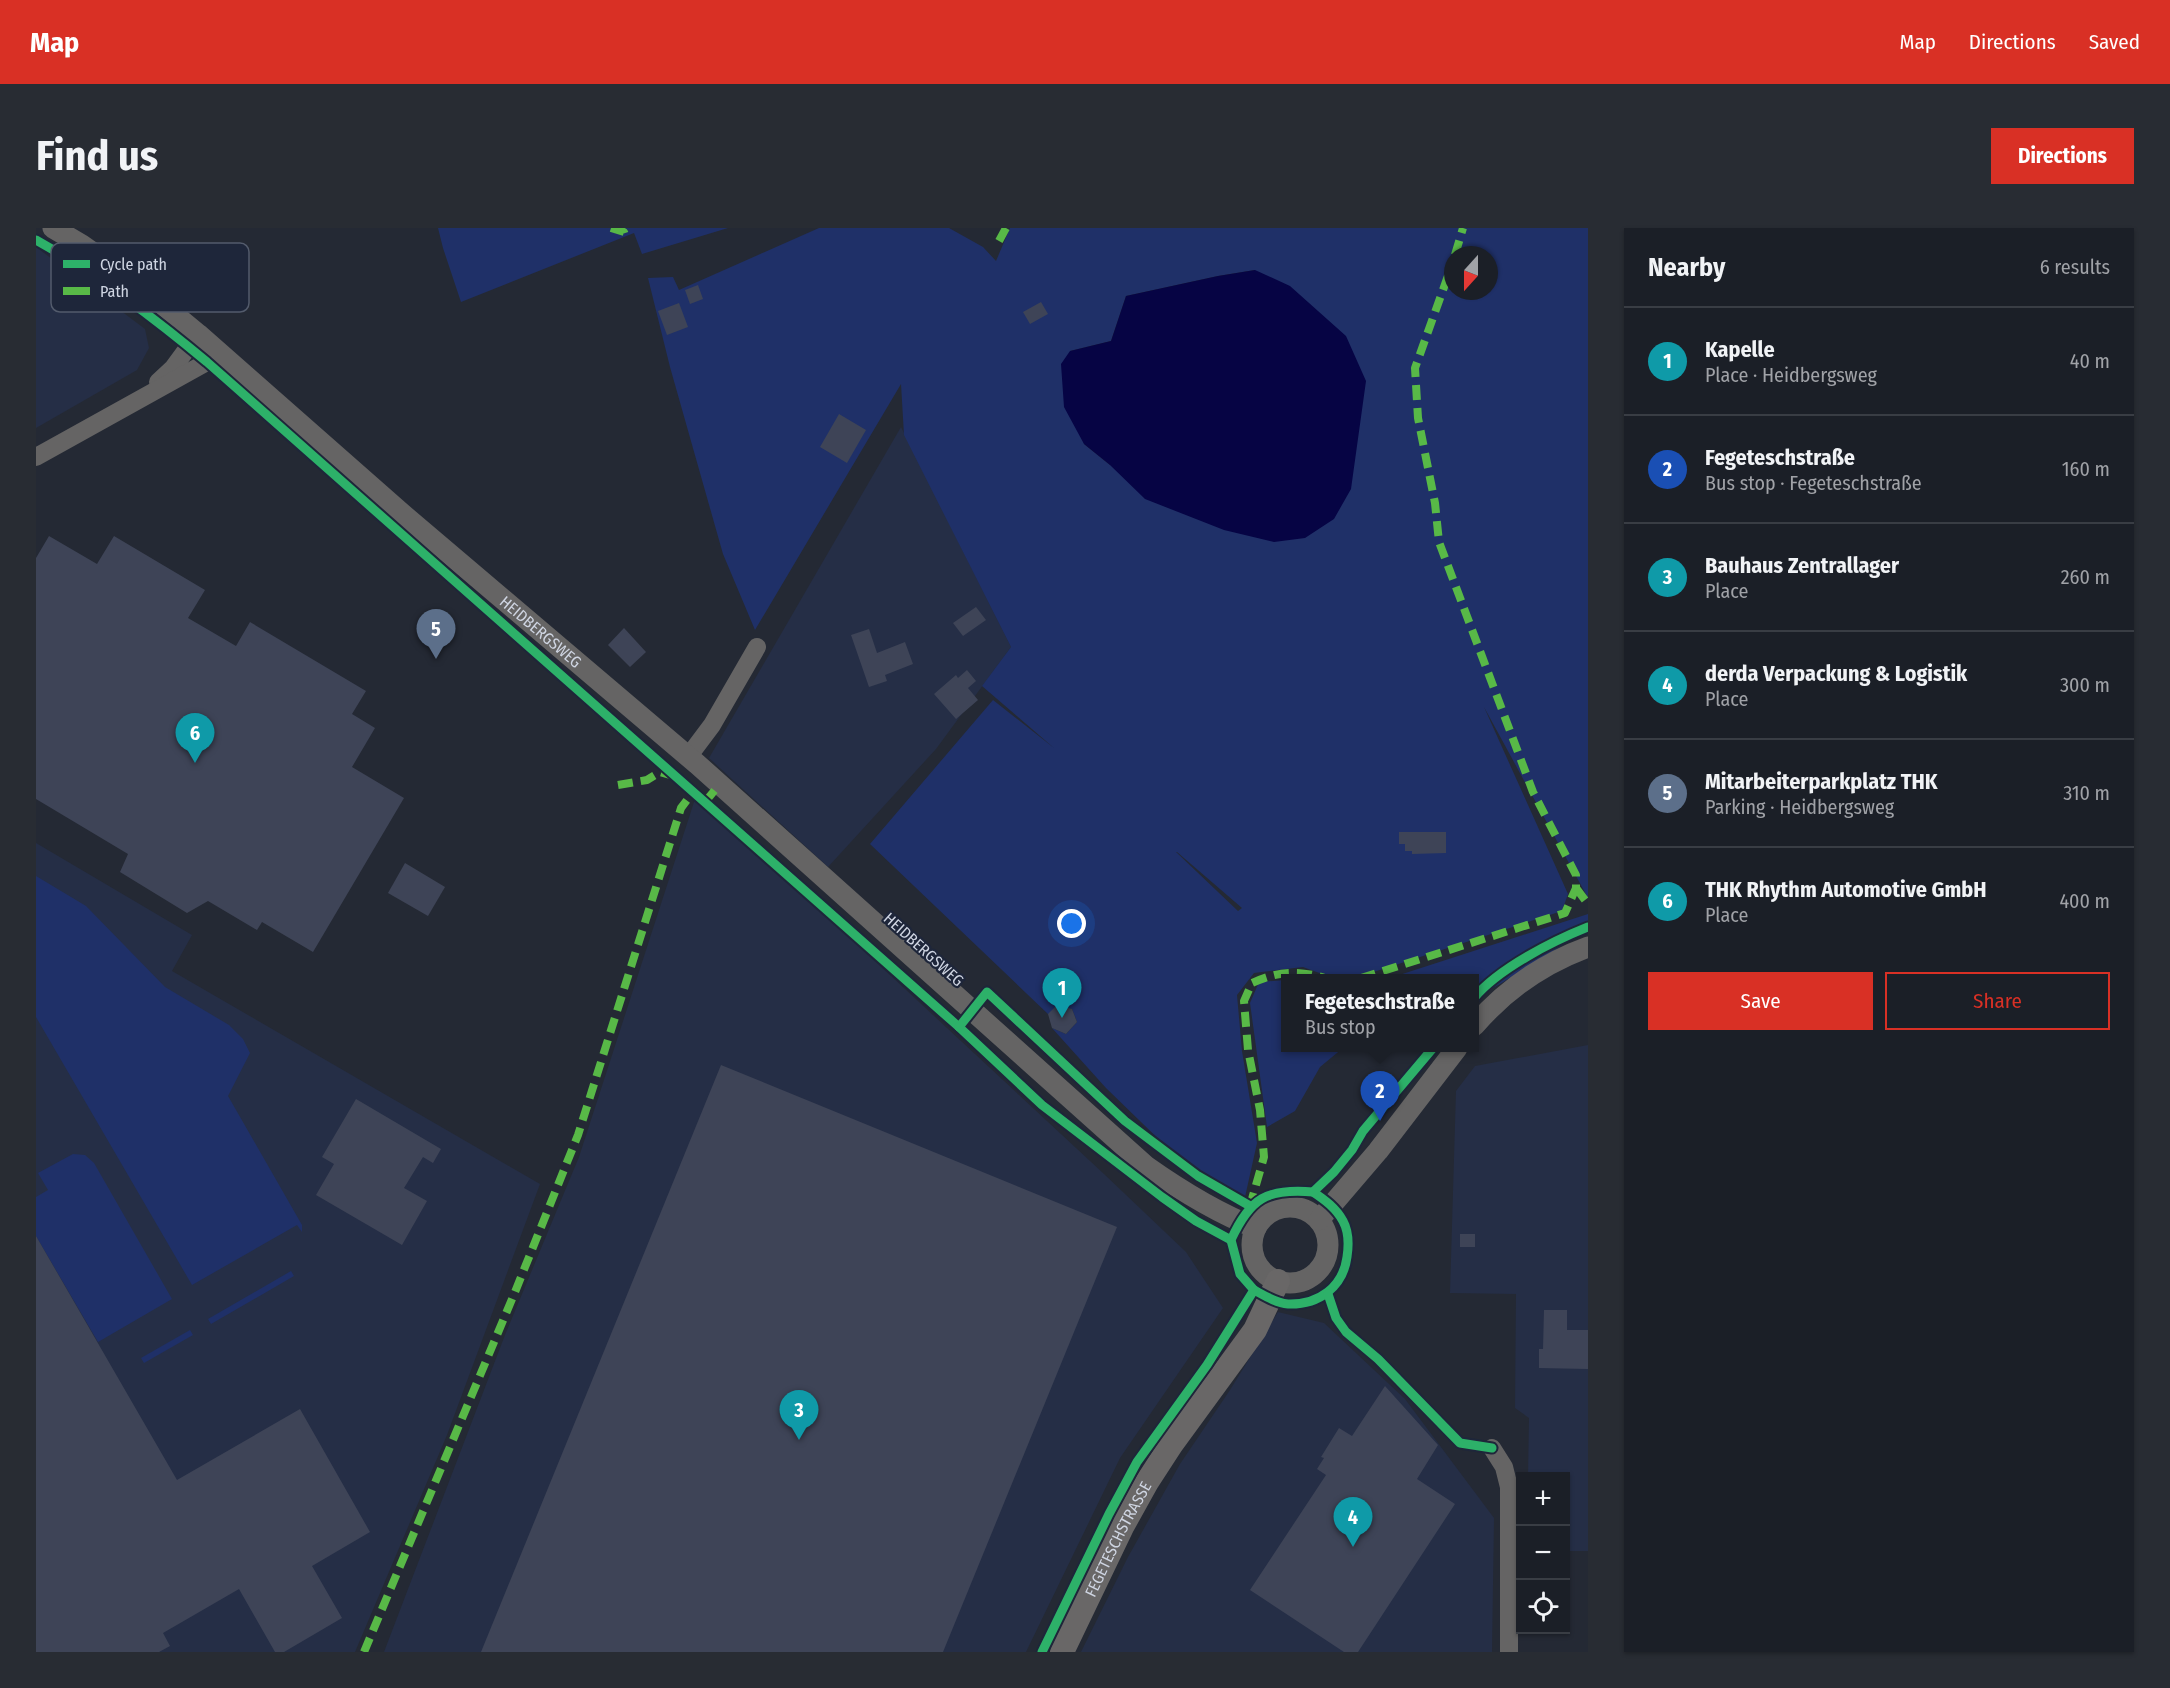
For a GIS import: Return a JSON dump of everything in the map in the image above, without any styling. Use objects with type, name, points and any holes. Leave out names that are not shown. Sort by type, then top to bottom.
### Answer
[{"type":"main road","name":"FEGETESCHSTRASSE","points":[[1062,1652],[1122,1527],[1147,1482],[1171,1444],[1255,1330],[1278,1281]]},
{"type":"street","name":"HEIDBERGSWEG","points":[[53,228],[79,243]]},
{"type":"street","name":"HEIDBERGSWEG","points":[[171,312],[408,519],[688,757],[1146,1166],[1177,1187],[1256,1228]]},
{"type":"street","points":[[137,401],[173,368],[198,334]]},
{"type":"street","points":[[36,457],[207,362],[217,351]]},
{"type":"street","points":[[688,757],[712,725],[758,647]]},
{"type":"street","points":[[1479,1021],[1506,994],[1539,970],[1564,955],[1588,947]]},
{"type":"street","points":[[1319,1220],[1378,1151],[1453,1052]]},
{"type":"street","points":[[1285,1207],[1310,1212],[1319,1220],[1326,1231],[1327,1255],[1322,1266],[1314,1275],[1303,1281],[1291,1283],[1278,1281],[1260,1269],[1255,1259],[1253,1238],[1263,1218],[1285,1207]]},
{"type":"street","points":[[1492,1449],[1503,1467],[1509,1487],[1509,1652]]},
{"type":"shaded area","points":[[438,228],[728,228],[642,254],[634,233],[461,302]]},
{"type":"shaded area","points":[[819,228],[949,228],[983,247],[996,261],[1010,228],[1588,228],[1588,898],[1484,707],[1568,894],[1562,911],[1367,974],[1322,974],[1303,967],[1254,973],[1237,995],[1242,1051],[1257,1143],[1245,1197],[1176,1156],[1106,1088],[1052,1028],[1066,1034],[1077,1022],[1072,1009],[1048,1014],[870,844],[993,700],[1054,748],[982,686],[1011,647],[904,435],[901,384],[755,630],[723,554],[670,367],[648,278],[673,277],[679,290]],"holes":[[[1255,270],[1110,465],[1084,444],[1070,351],[1111,341],[1126,296]],[[1177,852],[1242,908],[1238,911]]]},
{"type":"shaded area","points":[[36,247],[51,258],[51,312],[122,312],[145,329],[149,348],[137,370],[36,428]]},
{"type":"shaded area","points":[[1255,270],[1290,286],[1346,336],[1366,381],[1351,489],[1334,519],[1305,538],[1274,542],[1224,530],[1145,499],[1110,465],[1084,444],[1064,407],[1061,364],[1070,351],[1111,341],[1126,296]]},
{"type":"shaded area","points":[[901,427],[1011,647],[936,749],[828,867],[709,758]]},
{"type":"shaded area","points":[[695,799],[720,817],[1186,1252],[1223,1308],[1120,1458],[1026,1652],[384,1652],[505,1335],[579,1157]]},
{"type":"shaded area","points":[[36,843],[192,935],[172,971],[540,1184],[447,1435],[355,1652],[36,1652]]},
{"type":"shaded area","points":[[36,876],[86,906],[165,987],[229,1025],[243,1039],[250,1053],[228,1096],[302,1225],[302,1232],[297,1225],[192,1285],[36,1017]]},
{"type":"shaded area","points":[[1588,914],[1588,929],[1479,996],[1479,974],[1402,974]]},
{"type":"shaded area","points":[[1281,980],[1281,1052],[1338,1052],[1320,1067],[1295,1111],[1267,1127],[1250,1003],[1259,982]]},
{"type":"shaded area","points":[[1588,1045],[1588,1551],[1570,1551],[1570,1472],[1528,1472],[1529,1418],[1515,1408],[1516,1294],[1450,1293],[1456,1091],[1475,1066]]},
{"type":"shaded area","points":[[73,1154],[85,1155],[94,1163],[172,1299],[98,1342],[36,1236],[36,1197],[48,1190],[38,1173]]},
{"type":"shaded area","points":[[291,1271],[294,1276],[211,1324],[208,1319]]},
{"type":"shaded area","points":[[1278,1312],[1324,1323],[1405,1399],[1494,1518],[1492,1652],[1081,1652],[1128,1557],[1180,1464],[1230,1390]]},
{"type":"shaded area","points":[[190,1330],[193,1335],[144,1363],[141,1358]]},
{"type":"building","points":[[698,285],[703,299],[690,304],[685,290]]},
{"type":"building","points":[[1041,302],[1048,314],[1030,324],[1023,312]]},
{"type":"building","points":[[679,303],[688,327],[667,335],[658,311]]},
{"type":"building","points":[[839,414],[866,430],[847,463],[820,447]]},
{"type":"building","points":[[49,536],[97,564],[114,536],[205,590],[188,618],[236,646],[250,622],[366,691],[352,714],[375,728],[352,767],[404,798],[313,952],[262,922],[257,930],[208,901],[187,913],[120,872],[128,854],[36,799],[36,558]]},
{"type":"building","points":[[976,607],[986,620],[963,636],[953,623]]},
{"type":"building","points":[[624,628],[646,652],[630,667],[608,645]]},
{"type":"building","points":[[869,629],[877,653],[905,642],[913,664],[885,675],[887,681],[869,687],[851,635]]},
{"type":"building","points":[[967,670],[976,681],[968,688],[978,700],[956,719],[934,694],[956,675],[958,678]]},
{"type":"building","points":[[1399,832],[1446,832],[1446,853],[1412,854],[1412,851],[1405,851],[1405,844],[1399,844]]},
{"type":"building","points":[[405,863],[445,887],[428,916],[388,893]]},
{"type":"building","points":[[1057,1005],[1072,1009],[1077,1022],[1066,1034],[1052,1028],[1048,1014]]},
{"type":"building","points":[[721,1065],[1117,1227],[943,1652],[481,1652]]},
{"type":"building","points":[[356,1099],[441,1149],[433,1163],[423,1157],[404,1188],[427,1201],[402,1245],[316,1195],[334,1164],[322,1157]]},
{"type":"building","points":[[1460,1234],[1475,1234],[1475,1247],[1460,1247]]},
{"type":"building","points":[[36,1236],[177,1480],[300,1409],[370,1532],[312,1566],[342,1618],[284,1652],[275,1652],[239,1589],[163,1633],[170,1646],[159,1652],[36,1652]]},
{"type":"building","points":[[1544,1310],[1567,1310],[1567,1330],[1588,1330],[1588,1369],[1539,1368],[1539,1349],[1543,1349]]},
{"type":"building","points":[[1385,1386],[1438,1445],[1417,1479],[1455,1504],[1358,1652],[1344,1652],[1250,1590],[1326,1475],[1317,1469],[1324,1458],[1321,1457],[1339,1428],[1352,1436]]},
{"type":"marked path","points":[[611,228],[624,232],[626,238]]},
{"type":"marked path","points":[[999,241],[1006,228]]},
{"type":"marked path","points":[[1458,246],[1463,228]]},
{"type":"marked path","points":[[1374,974],[1565,913],[1576,888],[1576,875],[1533,792],[1439,542],[1435,503],[1418,418],[1415,368],[1444,287]]},
{"type":"marked path","points":[[618,785],[647,780],[660,772],[670,775]]},
{"type":"marked path","points":[[705,802],[719,785]]},
{"type":"marked path","points":[[364,1652],[515,1292],[578,1135],[681,808],[693,792]]},
{"type":"marked path","points":[[1576,888],[1588,904]]},
{"type":"marked path","points":[[1249,1205],[1264,1157],[1260,1110],[1248,1050],[1244,1001],[1252,983],[1280,974],[1306,974]]},
{"type":"cycle path","points":[[36,240],[51,249]]},
{"type":"cycle path","points":[[144,312],[207,362],[959,1027],[1042,1105],[1162,1197],[1196,1221],[1231,1240]]},
{"type":"cycle path","points":[[1479,993],[1512,966],[1543,948],[1588,927]]},
{"type":"cycle path","points":[[959,1027],[987,992],[1125,1121],[1198,1176],[1250,1206]]},
{"type":"cycle path","points":[[1042,1652],[1137,1462],[1207,1365],[1254,1290],[1240,1274],[1231,1240],[1245,1214],[1253,1205],[1272,1194],[1313,1192],[1334,1172],[1352,1150],[1363,1131],[1430,1052]]},
{"type":"cycle path","points":[[1254,1290],[1279,1302],[1299,1303],[1310,1301],[1328,1292],[1340,1277],[1345,1268],[1348,1252],[1346,1229],[1334,1208],[1313,1192]]},
{"type":"cycle path","points":[[1328,1294],[1336,1318],[1346,1332],[1378,1359],[1460,1443],[1492,1448]]},
{"type":"place","name":"Mitarbeiterparkplatz THK","points":[[436,659]]},
{"type":"place","name":"THK Rhythm Automotive GmbH","points":[[195,763]]},
{"type":"place","name":"Kapelle","points":[[1062,1018]]},
{"type":"place","name":"Fegeteschstraße","points":[[1380,1121]]},
{"type":"place","name":"Bauhaus Zentrallager","points":[[799,1440]]},
{"type":"place","name":"derda Verpackung & Logistik","points":[[1353,1547]]}]
